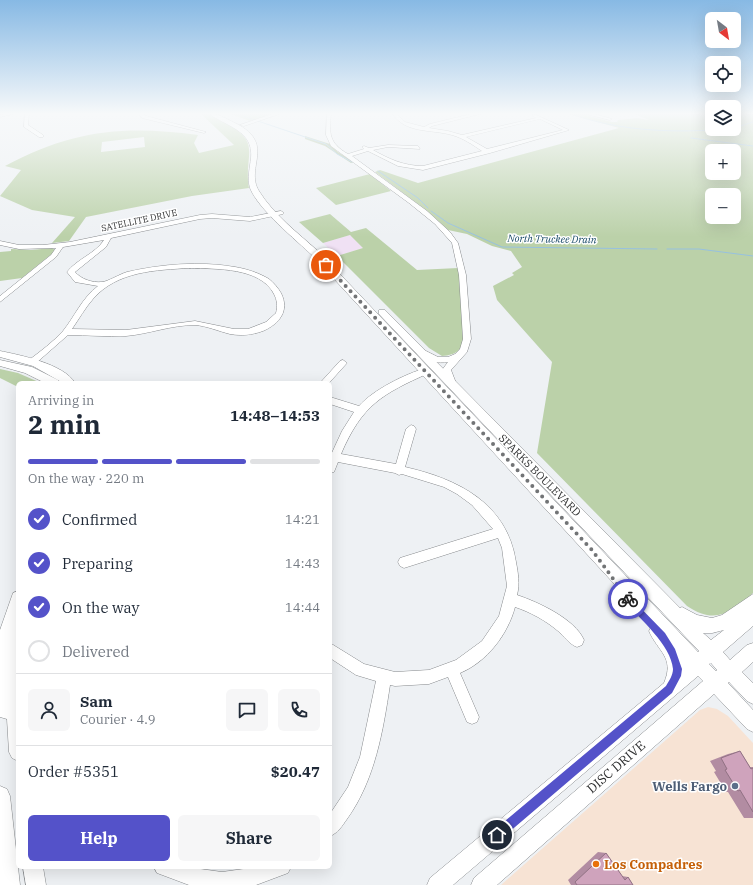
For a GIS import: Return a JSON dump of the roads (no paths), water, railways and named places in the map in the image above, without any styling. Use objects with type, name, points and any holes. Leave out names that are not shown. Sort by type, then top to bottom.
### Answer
[{"type":"main road","name":"SPARKS BOULEVARD","points":[[253,154],[252,178],[254,189],[262,201],[323,251],[753,695]]},
{"type":"main road","name":"SPARKS BOULEVARD","points":[[278,213],[592,550],[696,664],[753,723]]},
{"type":"main road","points":[[382,312],[426,365],[426,371],[434,373],[471,412],[507,441]]},
{"type":"main road","points":[[0,354],[32,362],[50,369],[67,381]]},
{"type":"main road","points":[[0,363],[28,370],[50,381]]},
{"type":"main road","points":[[592,550],[629,600],[668,645],[677,669],[676,676],[669,689]]},
{"type":"main road","points":[[661,599],[695,623],[706,626],[726,623],[753,602]]},
{"type":"main road","points":[[0,664],[16,604]]},
{"type":"main road","points":[[12,615],[13,632],[5,710],[8,711],[16,707]]},
{"type":"main road","points":[[437,885],[753,616]]},
{"type":"main road","name":"DISC DRIVE","points":[[481,885],[753,651]]},
{"type":"main road","points":[[0,796],[10,885]]},
{"type":"main road","points":[[33,869],[36,885]]},
{"type":"street","points":[[348,156],[358,154]]},
{"type":"street","points":[[376,154],[384,159],[418,168],[431,167],[479,154]]},
{"type":"street","points":[[348,156],[431,217],[445,230],[455,244],[461,267],[467,339],[464,350],[446,370],[448,377],[459,393]]},
{"type":"street","name":"SATELLITE DRIVE","points":[[0,243],[20,247],[61,245],[207,216],[246,219],[278,213]]},
{"type":"street","points":[[104,285],[77,274],[79,262],[103,247],[108,241],[109,236]]},
{"type":"street","points":[[0,300],[54,256],[61,245]]},
{"type":"street","points":[[32,362],[66,332],[79,310],[104,285],[125,275],[166,266],[240,270],[261,277],[274,287],[282,302],[280,314],[270,324],[259,329],[246,332],[236,332],[208,324],[195,323],[126,333],[66,332]]},
{"type":"street","points":[[414,346],[436,360],[447,360],[459,356]]},
{"type":"street","points":[[326,381],[343,363]]},
{"type":"street","points":[[332,464],[347,429],[359,410],[383,390],[426,371]]},
{"type":"street","points":[[332,401],[359,410]]},
{"type":"street","points":[[399,471],[411,429]]},
{"type":"street","points":[[332,652],[346,662],[361,670],[384,677],[417,679],[434,677],[452,671],[473,659],[490,643],[506,617],[511,599],[513,571],[510,557],[501,532],[484,509],[462,491],[436,480],[335,457]]},
{"type":"street","points":[[404,562],[501,532]]},
{"type":"street","points":[[511,599],[543,611],[554,618],[577,640]]},
{"type":"street","points":[[452,671],[472,717]]},
{"type":"street","points":[[332,825],[355,793],[365,771],[374,736],[384,677]]},
{"type":"street","points":[[166,869],[181,881],[226,883],[248,880],[268,874],[278,869]]},
{"type":"waterway","name":"North Truckee Drain","points":[[338,154],[352,162]]},
{"type":"waterway","name":"North Truckee Drain","points":[[378,171],[418,198],[428,208]]},
{"type":"waterway","name":"North Truckee Drain","points":[[431,211],[448,223],[502,247],[657,249]]},
{"type":"waterway","name":"North Truckee Drain","points":[[667,249],[699,249],[753,256]]},
{"type":"place","name":"Wells Fargo","points":[[735,786]]},
{"type":"place","name":"Los Compadres","points":[[596,864]]}]
